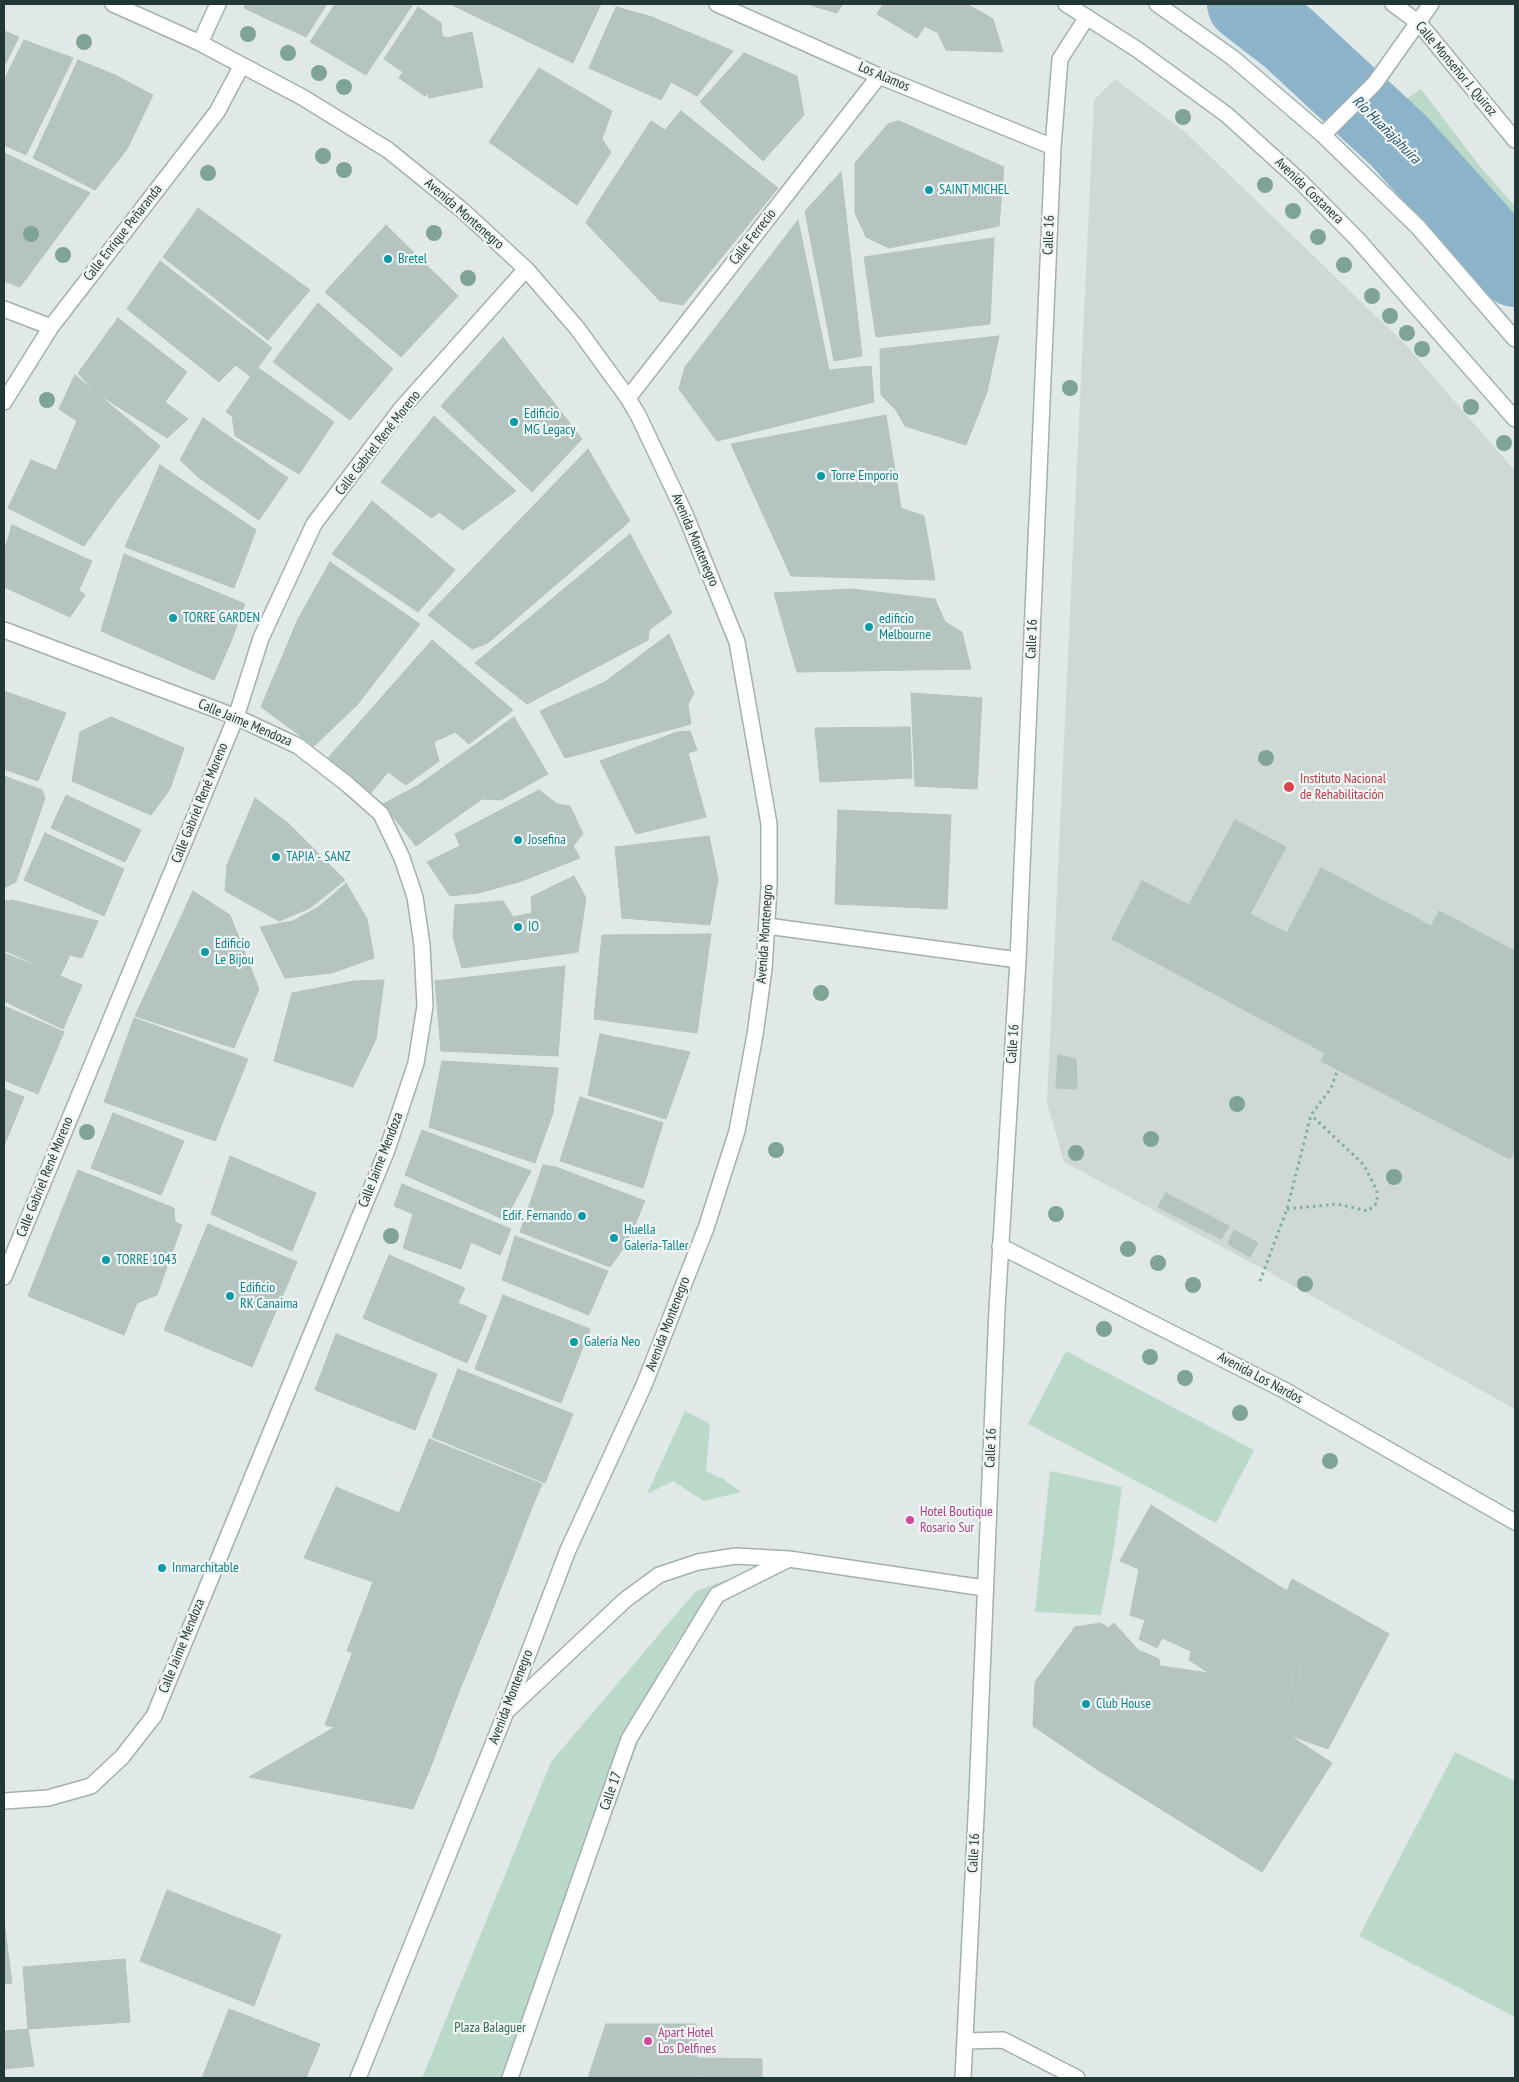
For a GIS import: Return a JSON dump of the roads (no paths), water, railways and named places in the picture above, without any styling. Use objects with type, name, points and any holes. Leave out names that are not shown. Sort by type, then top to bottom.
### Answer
[{"type":"street","name":"Avenida Montenegro","points":[[114,4],[200,43],[242,65],[302,97],[388,150],[462,210],[526,269],[577,328],[628,398],[685,514],[738,642],[769,824],[767,926],[764,969],[755,1035],[737,1131],[706,1228],[644,1385],[568,1550],[506,1712],[358,2078]]},
{"type":"street","points":[[200,43],[218,4]]},
{"type":"street","name":"Los Alamos","points":[[717,4],[879,76],[1052,147]]},
{"type":"street","name":"Avenida Costanera","points":[[1066,4],[1138,50],[1227,115],[1302,183],[1358,240],[1515,419]]},
{"type":"street","points":[[1157,4],[1233,58],[1323,135],[1418,227],[1515,338]]},
{"type":"street","name":"Calle Monseñor J. Quiroz","points":[[1393,4],[1418,23],[1515,140]]},
{"type":"street","points":[[1323,135],[1374,83],[1431,4]]},
{"type":"street","name":"Calle 16","points":[[963,2078],[1000,1246],[1018,960],[1052,147],[1060,59],[1087,17]]},
{"type":"street","name":"Calle Enrique Peñaranda","points":[[4,402],[50,327],[217,112],[242,65]]},
{"type":"street","name":"Calle Ferrecio","points":[[628,398],[879,76]]},
{"type":"street","name":"Calle Gabriel René Moreno","points":[[4,1277],[236,716],[261,638],[314,524],[401,409],[526,269]]},
{"type":"street","points":[[4,309],[50,327]]},
{"type":"street","name":"Calle Jaime Mendoza","points":[[4,630],[236,716],[298,746],[347,784],[380,814],[402,858],[415,897],[422,945],[425,1006],[416,1063],[387,1150],[154,1716],[122,1757],[91,1786],[48,1798],[4,1801]]},
{"type":"street","points":[[767,926],[1018,960]]},
{"type":"street","name":"Avenida Los Nardos","points":[[1000,1246],[1284,1390],[1515,1522]]},
{"type":"street","points":[[506,1712],[625,1600],[659,1575],[698,1562],[736,1556],[789,1559],[984,1588]]},
{"type":"street","name":"Calle 17","points":[[510,2078],[629,1738],[717,1595],[789,1559]]},
{"type":"street","points":[[966,2041],[1002,2040],[1077,2078]]},
{"type":"water","points":[[1382,106],[1515,250],[1515,300],[1433,204],[1358,128]]},
{"type":"waterway","name":"Río Huañajahuira","points":[[1244,4],[1288,38],[1399,141],[1515,270]]},
{"type":"place","name":"SAINT MICHEL","points":[[929,190]]},
{"type":"place","name":"Bretel","points":[[388,259]]},
{"type":"place","name":"Edificio MG Legacy","points":[[514,422]]},
{"type":"place","name":"Torre Emporio","points":[[821,476]]},
{"type":"place","name":"TORRE GARDEN","points":[[173,618]]},
{"type":"place","name":"edificio Melbourne","points":[[869,627]]},
{"type":"place","name":"Instituto Nacional de Rehabilitación","points":[[1289,787]]},
{"type":"place","name":"Josefina","points":[[518,840]]},
{"type":"place","name":"TAPIA - SANZ","points":[[276,857]]},
{"type":"place","name":"IO","points":[[518,927]]},
{"type":"place","name":"Edificio Le Bijou","points":[[205,952]]},
{"type":"place","name":"Edif. Fernando","points":[[582,1216]]},
{"type":"place","name":"Huella Galería-Taller","points":[[614,1238]]},
{"type":"place","name":"TORRE 1043","points":[[106,1260]]},
{"type":"place","name":"Edificio RK Canaima","points":[[230,1296]]},
{"type":"place","name":"Galería Neo","points":[[574,1342]]},
{"type":"place","name":"Hotel Boutique Rosario Sur","points":[[910,1520]]},
{"type":"place","name":"Inmarchitable","points":[[162,1568]]},
{"type":"place","name":"Club House","points":[[1086,1704]]},
{"type":"place","name":"Apart Hotel Los Delfines","points":[[648,2041]]},
{"type":"park label","name":"Plaza Balaguer","points":[[490,2028]]}]
